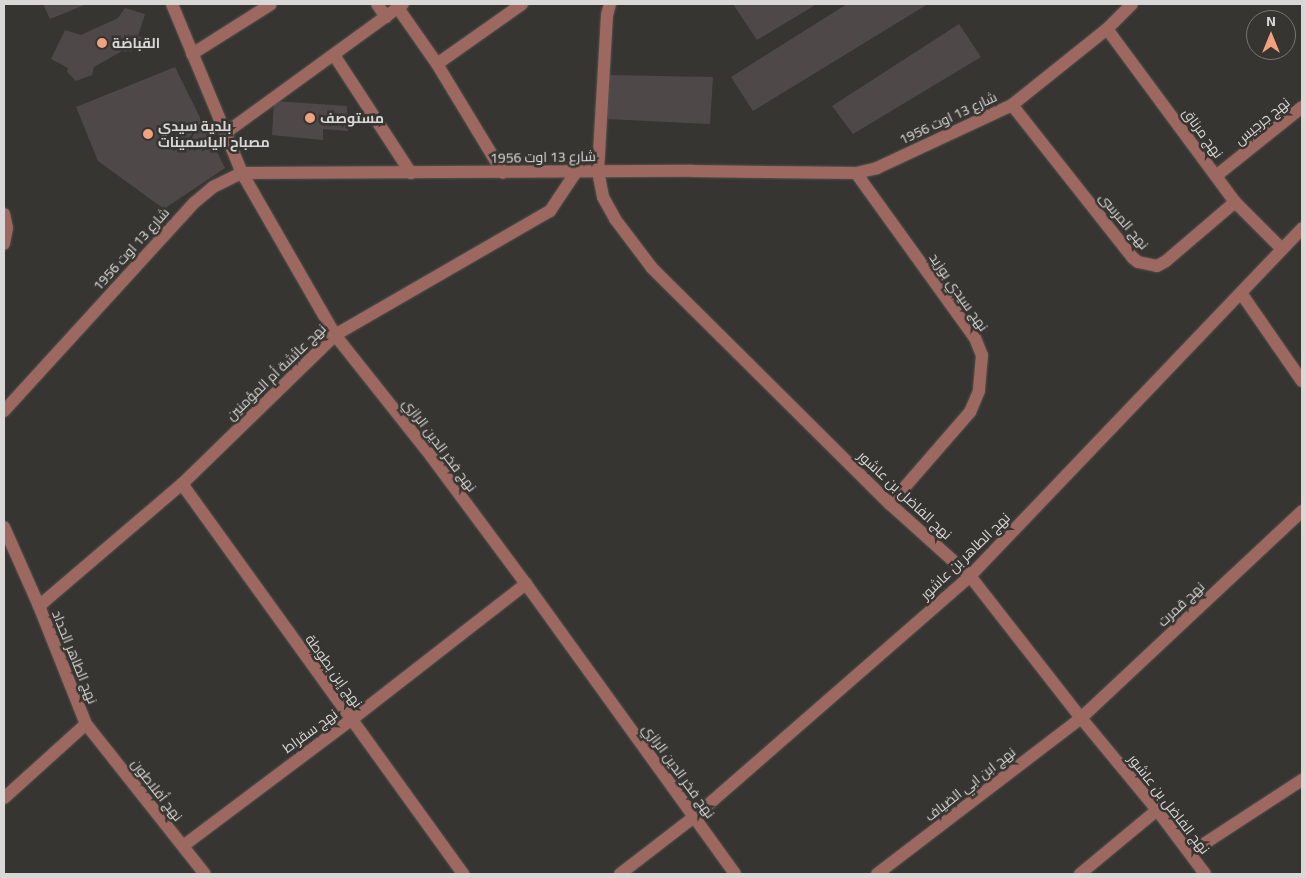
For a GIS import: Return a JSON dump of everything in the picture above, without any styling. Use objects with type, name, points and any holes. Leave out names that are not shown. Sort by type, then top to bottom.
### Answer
[{"type":"street","name":"نهج فخر الدين الرازي","points":[[172,4],[224,134],[242,173],[335,335],[425,448],[526,584],[735,874]]},
{"type":"street","points":[[192,54],[271,4]]},
{"type":"street","points":[[378,4],[386,17]]},
{"type":"street","points":[[437,64],[522,4]]},
{"type":"street","name":"نهج الفاضل بن عاشور","points":[[610,4],[607,15],[598,172],[603,198],[615,219],[652,268],[890,504],[970,576],[1081,718],[1158,810],[1205,874]]},
{"type":"street","name":"شارع 13 اوت 1956","points":[[4,411],[194,203],[213,187],[242,173],[856,173],[878,168],[1012,105],[1107,28],[1132,4]]},
{"type":"street","points":[[224,134],[401,6],[504,172]]},
{"type":"street","name":"نهج مرناق","points":[[1107,28],[1235,202],[1281,248]]},
{"type":"street","points":[[334,55],[411,173]]},
{"type":"street","name":"نهج المرسى","points":[[1012,105],[1138,262],[1157,266],[1166,261],[1235,202]]},
{"type":"street","name":"نهج جرجيس","points":[[1216,176],[1302,107]]},
{"type":"street","name":"نهج عائشة أم المؤمنين","points":[[39,606],[182,484],[335,335],[550,211],[576,172]]},
{"type":"street","name":"نهج سيدي بوزيد","points":[[856,173],[975,338],[982,355],[979,391],[970,412],[890,504]]},
{"type":"street","points":[[4,214],[7,228],[4,244]]},
{"type":"street","name":"نهج الطاهر بن عاشور","points":[[620,874],[694,817],[970,576],[1302,228]]},
{"type":"street","points":[[1241,293],[1302,381]]},
{"type":"street","name":"نهج إبن بطوطة","points":[[182,484],[464,874]]},
{"type":"street","name":"نهج قمرت","points":[[1081,718],[1302,511]]},
{"type":"street","name":"نهج الطاهر الحداد","points":[[4,527],[39,606],[86,724],[4,798]]},
{"type":"street","name":"نهج سقراط","points":[[183,846],[351,720],[526,584]]},
{"type":"street","name":"نهج ابن ابي الضياف","points":[[878,874],[1081,718]]},
{"type":"street","name":"نهج أفلاطون","points":[[86,724],[205,874]]},
{"type":"street","points":[[1190,852],[1302,780]]},
{"type":"street","points":[[1080,874],[1158,810]]},
{"type":"building","points":[[43,4],[87,4],[50,19]]},
{"type":"building","points":[[733,4],[817,4],[757,40]]},
{"type":"building","points":[[847,4],[928,4],[753,111],[731,77]]},
{"type":"building","name":"القباضة","points":[[125,8],[145,14],[138,36],[147,40],[143,46],[130,52],[122,51],[94,67],[92,75],[76,81],[67,72],[68,68],[51,59],[65,30],[81,35],[118,18]]},
{"type":"building","points":[[959,24],[981,57],[853,134],[832,106]]},
{"type":"building","name":"بلدية سيدي مصباح الياسمينات","points":[[175,67],[225,168],[164,209],[98,161],[76,107]]},
{"type":"building","points":[[608,75],[713,77],[710,124],[606,119]]},
{"type":"building","name":"مستوصف","points":[[274,101],[347,106],[348,131],[323,129],[323,140],[272,135]]},
{"type":"place","name":"القباضة","points":[[102,43]]},
{"type":"place","name":"مستوصف","points":[[310,118]]},
{"type":"place","name":"بلدية سيدي مصباح الياسمينات","points":[[148,134]]}]
